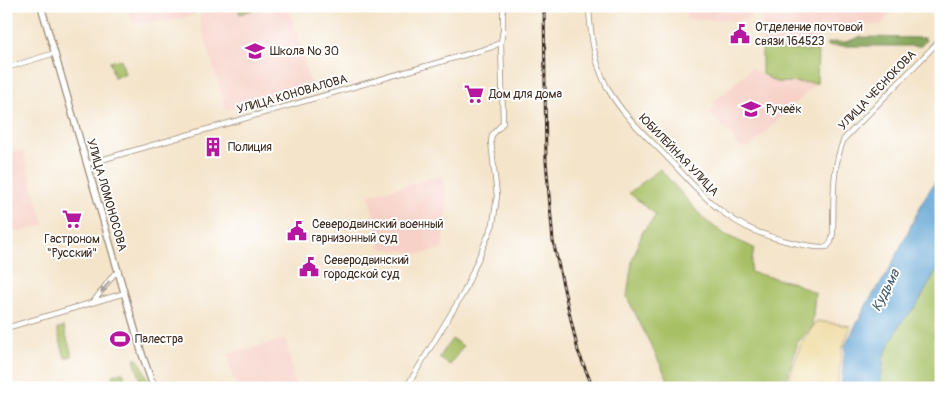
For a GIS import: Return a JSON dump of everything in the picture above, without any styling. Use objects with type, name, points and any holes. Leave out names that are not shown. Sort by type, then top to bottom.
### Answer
[{"type":"street","name":"УЛИЦА ЛОМОНОСОВА","points":[[41,6],[147,369],[156,388]]},
{"type":"street","points":[[406,388],[464,292],[493,224],[497,196],[491,141],[492,135],[503,123],[501,42],[503,6]]},
{"type":"street","name":"ЮБИЛЕЙНАЯ УЛИЦА","points":[[589,6],[596,62],[614,100],[705,199],[726,216],[755,232],[794,243],[827,247]]},
{"type":"street","name":"УЛИЦА ЧЕСНОКОВА","points":[[827,247],[832,242],[833,233],[835,166],[844,139],[941,39]]},
{"type":"street","name":"УЛИЦА КОНОВАЛОВА","points":[[87,164],[492,47],[501,42]]},
{"type":"street","points":[[6,68],[55,53]]},
{"type":"street","points":[[94,303],[114,274],[119,273]]},
{"type":"street","points":[[6,328],[125,293]]},
{"type":"shaded area","points":[[128,6],[203,7],[191,16],[165,22],[132,23]]},
{"type":"shaded area","name":"Школа № 30","points":[[211,6],[288,6],[311,85],[226,110],[199,17],[210,9]]},
{"type":"shaded area","points":[[686,6],[750,6],[750,20],[686,20]]},
{"type":"shaded area","points":[[763,6],[893,6],[893,10],[881,25],[819,25],[817,83],[750,147],[741,148],[709,112],[716,106],[714,102],[751,68],[762,74]]},
{"type":"shaded area","points":[[23,150],[44,225],[22,232],[6,230],[6,155]]},
{"type":"shaded area","points":[[442,176],[448,200],[442,249],[420,254],[380,248],[369,195]]},
{"type":"shaded area","points":[[286,339],[296,388],[236,388],[227,354]]},
{"type":"green space","points":[[238,6],[264,6],[240,14]]},
{"type":"green space","points":[[861,37],[925,38],[926,40],[921,46],[828,46],[828,43],[845,42]]},
{"type":"green space","points":[[762,49],[818,51],[817,83],[776,82],[762,74]]},
{"type":"green space","points":[[121,59],[125,74],[114,77],[110,62]]},
{"type":"green space","points":[[660,169],[705,220],[726,235],[754,248],[750,272],[794,283],[815,293],[812,327],[798,342],[784,388],[672,388],[627,297],[632,261],[642,233],[656,215],[629,193]]},
{"type":"green space","points":[[941,262],[941,323],[933,336],[941,340],[941,388],[880,388],[884,356],[900,324],[917,305]]},
{"type":"green space","points":[[64,327],[72,356],[65,358],[57,329]]},
{"type":"green space","points":[[452,339],[463,346],[450,365],[439,358]]},
{"type":"green space","points":[[136,358],[141,363],[152,388],[145,388],[141,381],[134,360]]},
{"type":"green space","points":[[123,372],[127,386],[138,384],[141,388],[116,388],[112,375]]},
{"type":"sand","points":[[817,321],[851,326],[842,349],[837,388],[786,388],[801,344]]},
{"type":"water","name":"Кудьма","points":[[941,172],[941,262],[917,305],[900,324],[884,355],[880,388],[841,388],[845,346],[869,300],[887,274],[924,199]]},
{"type":"railway","points":[[544,6],[546,161],[553,241],[578,351],[593,388]]},
{"type":"place","name":"Отделение почтовой связи 164523","points":[[740,34]]},
{"type":"place","name":"Школа № 30","points":[[255,51]]},
{"type":"place","name":"Дом для дома","points":[[474,94]]},
{"type":"place","name":"Ручеёк","points":[[751,109]]},
{"type":"place","name":"Полиция","points":[[213,147]]},
{"type":"place","name":"Гастроном \"Русский\"","points":[[72,219]]},
{"type":"place","name":"Северодвинский военный гарнизонный суд","points":[[297,231]]},
{"type":"place","name":"Северодвинский городской суд","points":[[309,267]]},
{"type":"place","name":"Палестра","points":[[120,339]]}]
